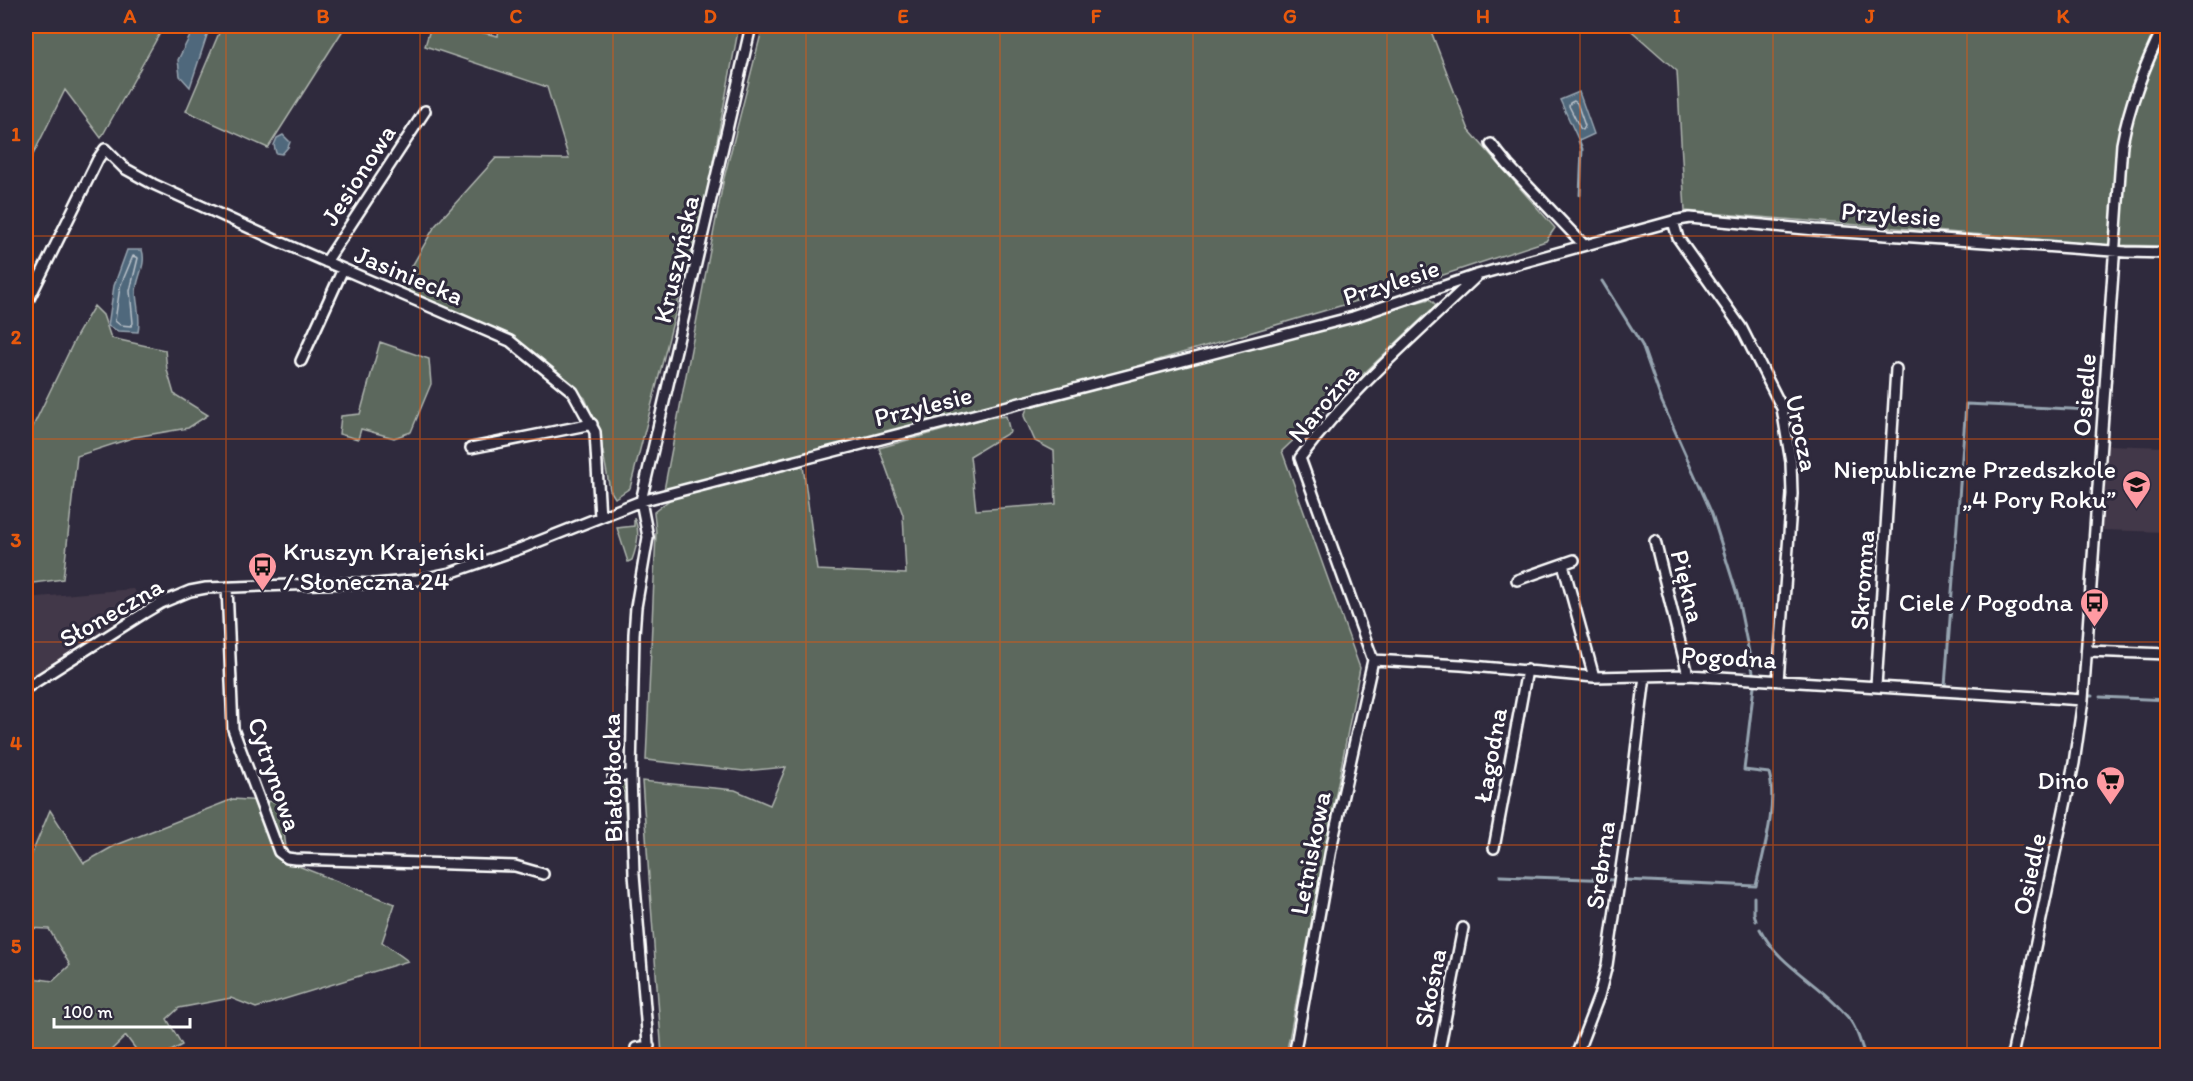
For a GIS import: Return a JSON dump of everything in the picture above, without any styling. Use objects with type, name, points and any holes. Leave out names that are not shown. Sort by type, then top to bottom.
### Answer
[{"type":"street","name":"Kruszyńska","points":[[641,501],[751,26]]},
{"type":"street","name":"Osiedle","points":[[2012,1056],[2074,763],[2084,699],[2122,144],[2126,121],[2139,79],[2164,26]]},
{"type":"street","name":"Jesionowa","points":[[326,262],[425,111]]},
{"type":"street","points":[[1491,144],[1584,245]]},
{"type":"street","name":"Jasiniecka","points":[[26,305],[105,149],[124,168],[153,184],[510,341],[573,392],[592,424],[595,432],[600,517]]},
{"type":"street","name":"Przylesie","points":[[641,501],[1353,317],[1477,275],[1690,218],[1815,230],[2168,253]]},
{"type":"street","name":"Urocza","points":[[1673,221],[1678,238],[1741,327],[1782,408],[1791,462],[1792,494],[1778,681]]},
{"type":"street","points":[[300,361],[343,269]]},
{"type":"street","name":"Narożna","points":[[1373,660],[1300,458],[1367,381],[1477,275]]},
{"type":"street","name":"Skromna","points":[[1876,686],[1896,369]]},
{"type":"street","points":[[471,448],[592,424]]},
{"type":"street","name":"Słoneczna","points":[[26,688],[161,603],[190,591],[226,587],[375,584],[434,577],[465,568],[641,501]]},
{"type":"street","name":"Białobłocka","points":[[641,501],[648,537],[636,607],[634,634],[631,776],[634,874],[649,1051]]},
{"type":"street","name":"Piękna","points":[[1655,542],[1688,675]]},
{"type":"street","points":[[1517,580],[1574,560]]},
{"type":"street","points":[[1563,564],[1594,677]]},
{"type":"street","name":"Cytrynowa","points":[[226,587],[233,729],[279,852],[295,860],[515,866],[543,874]]},
{"type":"street","points":[[2088,651],[2168,654]]},
{"type":"street","name":"Pogodna","points":[[1373,660],[1527,670],[1594,677],[1688,675],[2084,699]]},
{"type":"street","name":"Letniskowa","points":[[1294,1056],[1331,849],[1373,660]]},
{"type":"street","name":"Łagodna","points":[[1494,848],[1527,670]]},
{"type":"street","name":"Srebrna","points":[[1576,1056],[1599,996],[1607,965],[1645,676]]},
{"type":"street","points":[[613,776],[631,776]]},
{"type":"street","name":"Skośna","points":[[1438,1056],[1463,928]]},
{"type":"street","points":[[636,1048],[649,1051]]},
{"type":"shaded area","points":[[2107,445],[2167,447],[2167,532],[2101,530]]},
{"type":"shaded area","points":[[133,589],[144,601],[26,683],[26,598]]},
{"type":"green space","points":[[26,26],[164,26],[101,138],[65,90],[26,169]]},
{"type":"green space","points":[[222,26],[342,26],[343,30],[268,148],[186,111]]},
{"type":"green space","points":[[431,26],[454,26],[498,36],[499,26],[739,26],[709,183],[630,488],[615,498],[610,490],[599,431],[585,398],[512,338],[400,287],[435,226],[496,158],[569,159],[547,87],[425,46]]},
{"type":"green space","points":[[763,26],[1429,26],[1469,130],[1555,228],[1546,241],[1431,279],[1074,385],[1076,391],[1430,299],[1436,305],[1282,451],[1360,668],[1286,1055],[662,1055],[642,781],[735,790],[770,805],[786,767],[743,771],[646,760],[656,533],[654,512],[672,498],[803,466],[817,570],[906,574],[903,515],[879,448],[987,418],[1006,416],[1010,432],[970,456],[976,510],[1056,504],[1054,451],[1035,441],[1024,416],[1028,406],[1074,392],[1072,386],[664,490],[723,183],[709,183],[723,182]]},
{"type":"green space","points":[[1626,26],[2167,26],[2167,246],[2108,245],[1685,211],[1677,71]]},
{"type":"green space","points":[[94,306],[103,315],[111,338],[165,350],[167,370],[174,394],[208,415],[188,428],[135,437],[77,456],[63,579],[26,584],[26,441],[77,335]]},
{"type":"green space","points":[[380,342],[429,359],[431,384],[411,432],[394,438],[361,429],[358,439],[339,434],[341,416],[360,414]]},
{"type":"green space","points":[[634,518],[638,539],[632,560],[628,562],[617,528],[634,526]]},
{"type":"green space","points":[[616,781],[622,782],[627,789],[629,871],[624,793]]},
{"type":"green space","points":[[233,799],[280,802],[288,862],[395,904],[382,942],[408,961],[256,1008],[231,998],[179,1008],[167,1019],[182,1045],[164,1055],[140,1055],[126,1036],[106,1055],[26,1055],[26,988],[33,978],[53,981],[70,965],[49,929],[26,928],[26,863],[28,863],[50,810],[84,863],[114,846]]},
{"type":"water","points":[[195,26],[210,26],[190,87],[180,76],[178,60]]},
{"type":"water","points":[[1579,92],[1594,134],[1579,141],[1560,100]]},
{"type":"water","points":[[283,135],[290,142],[282,154],[276,153],[274,145],[277,138]]},
{"type":"water","points":[[127,250],[142,250],[143,256],[136,293],[138,332],[118,331],[108,326],[114,286]]},
{"type":"waterway","points":[[1579,141],[1582,149],[1580,195]]},
{"type":"waterway","points":[[1602,281],[1642,345],[1662,402],[1712,514],[1737,594],[1753,672]]},
{"type":"waterway","points":[[1945,686],[1966,404],[2091,410]]},
{"type":"waterway","points":[[1625,880],[1756,886],[1769,829],[1772,800],[1769,773],[1744,770],[1754,686]]},
{"type":"waterway","points":[[2100,697],[2168,700]]},
{"type":"waterway","points":[[1500,876],[1615,880]]},
{"type":"waterway","points":[[1754,897],[1756,921]]},
{"type":"waterway","points":[[1760,929],[1778,954],[1849,1018],[1865,1056]]},
{"type":"place","name":"Niepubliczne Przedszkole „4 Pory Roku”","points":[[2137,510]]},
{"type":"place","name":"Kruszyn Krajeński / Słoneczna 24","points":[[262,592]]},
{"type":"place","name":"Ciele / Pogodna","points":[[2094,628]]},
{"type":"place","name":"Dino","points":[[2110,806]]}]
